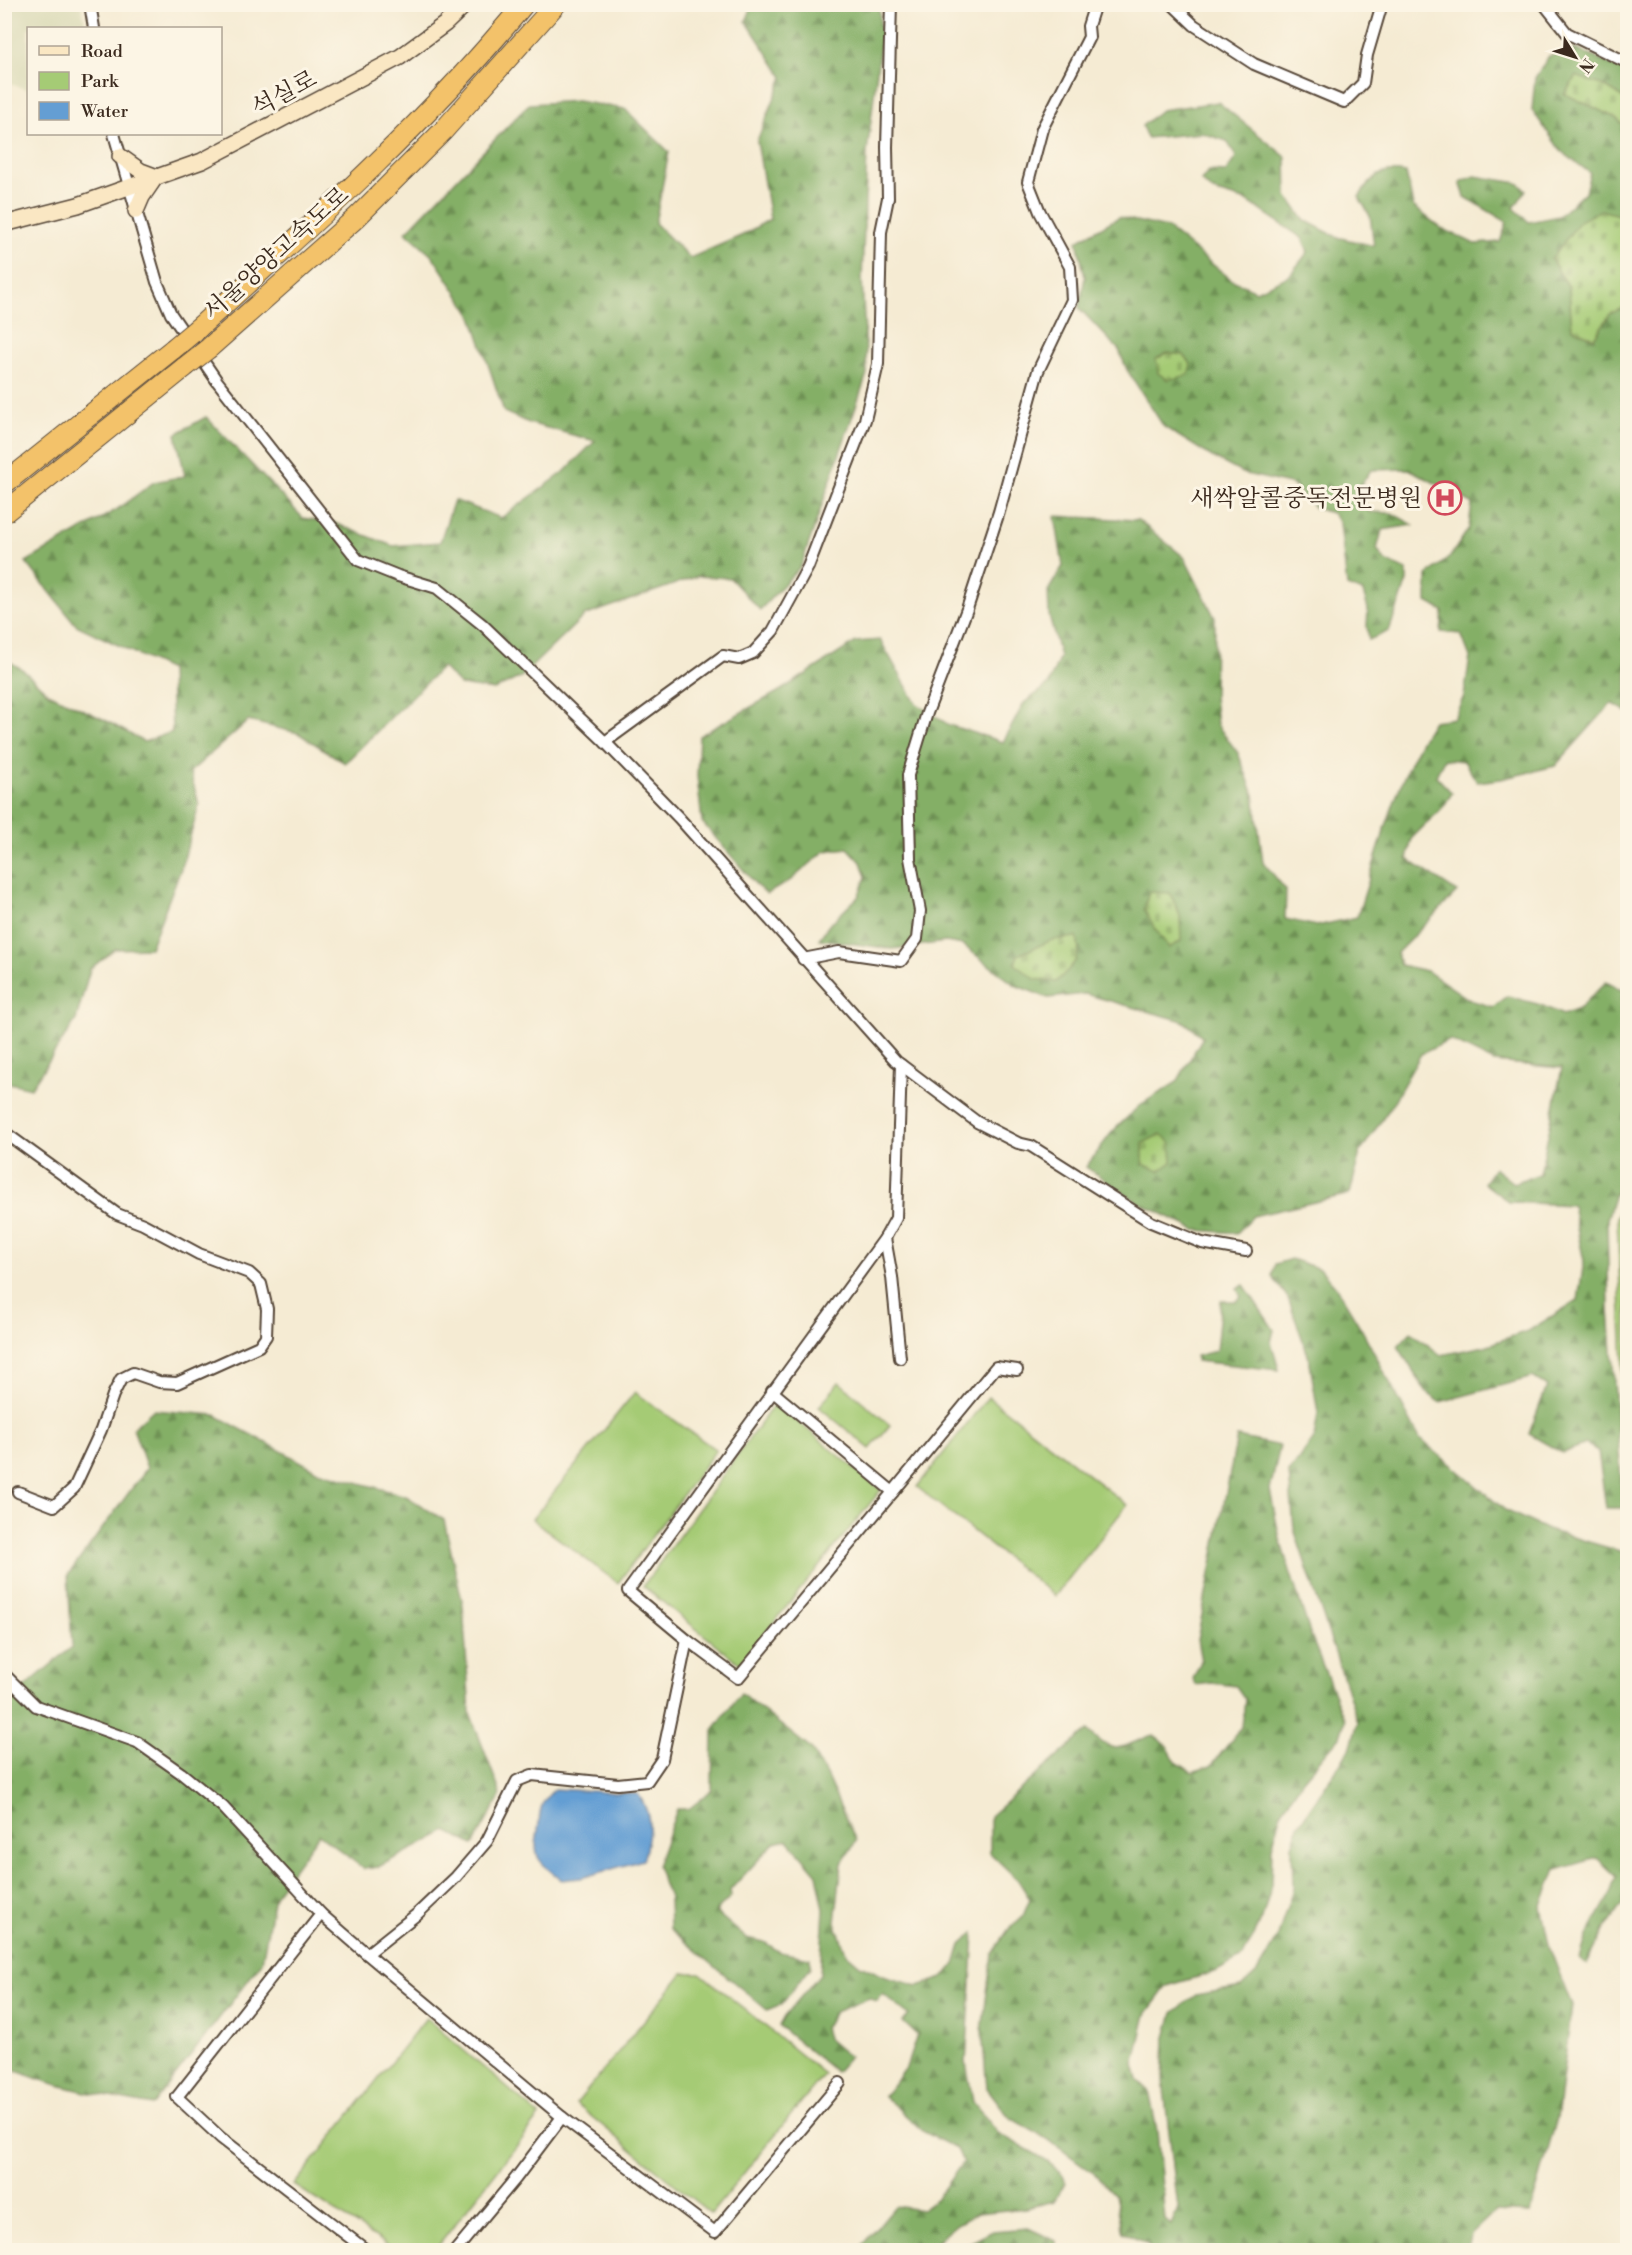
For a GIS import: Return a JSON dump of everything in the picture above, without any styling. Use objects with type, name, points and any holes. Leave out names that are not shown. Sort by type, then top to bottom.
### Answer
[{"type":"highway","name":"서울양양고속도로","points":[[4,484],[197,329],[356,184],[435,105],[524,4]]},
{"type":"highway","name":"서울양양고속도로","points":[[4,513],[209,348],[356,218],[443,131],[556,4]]},
{"type":"main road","name":"석실로","points":[[4,224],[78,205],[202,161],[400,57],[437,30],[466,4]]},
{"type":"main road","points":[[120,156],[141,171],[157,177],[142,196],[136,212]]},
{"type":"street","points":[[90,4],[94,27]]},
{"type":"street","points":[[605,742],[723,656],[739,659],[753,652],[773,631],[808,567],[865,420],[878,364],[881,232],[888,198],[891,4]]},
{"type":"street","points":[[803,959],[838,952],[901,961],[917,939],[920,911],[910,858],[908,775],[927,713],[967,609],[999,512],[1038,371],[1072,300],[1070,267],[1040,212],[1028,182],[1042,129],[1089,37],[1088,26],[1095,4]]},
{"type":"street","points":[[1172,4],[1194,25],[1254,64],[1344,102],[1363,83],[1367,55],[1382,4]]},
{"type":"street","points":[[1544,4],[1567,33],[1628,63]]},
{"type":"street","points":[[114,135],[157,282],[171,314],[218,381],[358,560],[437,588],[483,625],[605,742],[679,818],[900,1065],[976,1122],[1018,1143],[1031,1146],[1151,1222],[1202,1243],[1246,1251]]},
{"type":"street","points":[[900,1065],[896,1218],[885,1238],[628,1591],[687,1640],[738,1678],[996,1367],[1017,1370]]},
{"type":"street","points":[[4,1132],[117,1214],[143,1224],[199,1254],[249,1273],[261,1284],[267,1309],[266,1336],[260,1346],[177,1383],[159,1382],[133,1373],[121,1379],[101,1430],[74,1488],[54,1506],[18,1492]]},
{"type":"street","points":[[885,1238],[892,1276],[900,1359]]},
{"type":"street","points":[[772,1391],[893,1492]]},
{"type":"street","points":[[367,1954],[416,1915],[456,1877],[487,1841],[517,1781],[532,1775],[618,1784],[647,1781],[662,1759],[687,1640]]},
{"type":"street","points":[[4,1674],[36,1706],[137,1742],[179,1772],[223,1807],[321,1914],[367,1954],[562,2117],[715,2232],[840,2083]]},
{"type":"street","points":[[321,1914],[177,2097],[221,2138],[366,2250]]},
{"type":"street","points":[[456,2250],[516,2178],[562,2117]]},
{"type":"shaded area","points":[[5,4],[81,5],[86,27],[27,27],[27,90],[5,82]]},
{"type":"green space","points":[[753,5],[879,5],[881,38],[867,153],[862,279],[867,374],[801,566],[760,610],[730,578],[698,576],[584,616],[521,677],[494,690],[460,685],[442,667],[345,763],[298,733],[248,721],[190,772],[199,805],[182,866],[150,948],[115,949],[90,969],[76,1020],[31,1088],[5,1082],[5,659],[22,669],[48,693],[105,720],[144,742],[172,732],[170,670],[76,625],[26,562],[116,510],[154,482],[185,476],[176,434],[206,417],[303,518],[334,523],[393,546],[440,542],[454,500],[501,518],[563,473],[595,441],[529,423],[504,412],[472,316],[432,255],[406,232],[529,104],[577,101],[625,109],[669,152],[655,223],[690,258],[743,235],[770,219],[757,141],[783,77],[746,21]]},
{"type":"green space","points":[[1576,49],[1627,72],[1627,100],[1604,86],[1565,94],[1616,118],[1627,128],[1627,220],[1625,217],[1551,259],[1569,287],[1572,328],[1594,338],[1610,313],[1627,306],[1627,712],[1612,703],[1555,766],[1501,779],[1477,782],[1464,761],[1444,759],[1436,776],[1452,793],[1443,807],[1412,838],[1407,859],[1457,892],[1397,953],[1400,965],[1427,971],[1470,1000],[1493,1007],[1508,996],[1541,1005],[1563,1015],[1580,1008],[1606,982],[1627,993],[1627,1174],[1615,1194],[1607,1219],[1609,1310],[1623,1508],[1606,1508],[1598,1451],[1586,1444],[1562,1453],[1529,1434],[1547,1386],[1533,1377],[1440,1402],[1426,1392],[1398,1346],[1411,1332],[1441,1355],[1485,1346],[1530,1330],[1578,1300],[1584,1261],[1572,1205],[1509,1202],[1484,1183],[1494,1168],[1513,1183],[1540,1174],[1562,1068],[1494,1062],[1450,1040],[1421,1054],[1390,1108],[1360,1152],[1350,1194],[1253,1216],[1237,1233],[1195,1230],[1138,1202],[1086,1167],[1112,1132],[1140,1105],[1177,1082],[1203,1037],[1183,1021],[1085,994],[1048,998],[1015,985],[963,945],[946,942],[892,949],[819,939],[829,925],[858,897],[866,877],[861,862],[848,848],[825,851],[791,880],[767,894],[758,887],[702,822],[697,776],[699,736],[783,689],[856,642],[880,640],[916,703],[949,725],[1003,742],[1024,703],[1048,685],[1060,657],[1049,615],[1048,591],[1063,566],[1055,516],[1138,520],[1184,557],[1215,618],[1214,696],[1217,725],[1238,753],[1254,795],[1263,862],[1286,890],[1285,919],[1317,926],[1357,917],[1389,816],[1420,742],[1433,721],[1454,718],[1464,696],[1470,657],[1461,634],[1441,632],[1443,611],[1427,602],[1427,575],[1450,557],[1469,528],[1472,503],[1409,469],[1371,470],[1358,489],[1369,512],[1392,513],[1413,525],[1382,530],[1377,549],[1385,561],[1407,570],[1407,581],[1389,631],[1369,640],[1368,609],[1363,592],[1347,586],[1340,523],[1332,513],[1315,508],[1293,485],[1242,473],[1164,427],[1127,370],[1119,350],[1079,308],[1085,277],[1077,241],[1119,217],[1167,228],[1232,280],[1256,291],[1289,276],[1308,252],[1302,238],[1247,201],[1213,191],[1201,181],[1209,171],[1226,172],[1236,157],[1227,141],[1202,133],[1147,138],[1142,126],[1161,110],[1218,102],[1286,157],[1287,196],[1304,220],[1337,237],[1374,246],[1370,216],[1359,197],[1378,175],[1397,172],[1406,173],[1413,206],[1441,228],[1475,244],[1500,242],[1507,222],[1465,197],[1460,182],[1475,176],[1518,183],[1526,190],[1514,208],[1529,222],[1559,216],[1585,192],[1590,173],[1561,151],[1532,110],[1535,78],[1549,56]]},
{"type":"green space","points":[[1576,76],[1604,86],[1627,100],[1627,128],[1616,118],[1565,94]]},
{"type":"green space","points":[[1601,210],[1625,217],[1627,220],[1627,306],[1610,314],[1594,338],[1572,328],[1569,287],[1551,259],[1580,221]]},
{"type":"green space","points":[[1167,353],[1184,355],[1191,364],[1188,375],[1168,380],[1158,373],[1156,359]]},
{"type":"green space","points":[[1149,892],[1170,893],[1180,916],[1181,941],[1169,948],[1144,909]]},
{"type":"green space","points":[[1076,937],[1079,951],[1075,962],[1056,982],[1035,979],[1015,964],[1018,955],[1052,940]]},
{"type":"green space","points":[[1161,1134],[1171,1143],[1172,1162],[1159,1171],[1143,1164],[1143,1143]]},
{"type":"green space","points":[[1627,1193],[1627,1465],[1617,1217]]},
{"type":"green space","points":[[1291,1259],[1320,1269],[1336,1287],[1362,1330],[1420,1439],[1505,1510],[1548,1530],[1623,1552],[1627,1557],[1627,1897],[1605,1929],[1587,1964],[1580,1959],[1587,1936],[1612,1891],[1617,1877],[1597,1858],[1556,1870],[1541,1907],[1550,1949],[1572,2006],[1557,2118],[1530,2213],[1495,2211],[1471,2234],[1468,2250],[1151,2250],[1147,2244],[1123,2232],[1115,2195],[1096,2175],[1050,2141],[1009,2117],[987,2088],[982,2031],[992,1954],[1008,1930],[1023,1916],[1030,1899],[1018,1880],[990,1853],[990,1816],[1088,1730],[1105,1745],[1119,1748],[1153,1735],[1167,1746],[1176,1762],[1192,1772],[1211,1766],[1242,1727],[1245,1699],[1236,1686],[1212,1683],[1196,1685],[1193,1679],[1201,1661],[1197,1640],[1237,1437],[1280,1446],[1270,1490],[1280,1540],[1311,1636],[1345,1721],[1340,1737],[1302,1781],[1281,1812],[1272,1847],[1271,1888],[1262,1919],[1243,1957],[1215,1972],[1167,1986],[1146,2014],[1134,2065],[1138,2080],[1149,2091],[1157,2131],[1165,2220],[1171,2225],[1178,2208],[1163,2081],[1165,2041],[1173,2013],[1196,1995],[1241,1987],[1257,1972],[1278,1936],[1293,1888],[1292,1846],[1298,1826],[1350,1749],[1358,1722],[1294,1529],[1289,1473],[1314,1438],[1318,1413],[1309,1358],[1288,1298],[1272,1276],[1275,1264]]},
{"type":"green space","points":[[1244,1285],[1274,1330],[1271,1342],[1279,1370],[1196,1361],[1196,1356],[1216,1351],[1221,1301],[1236,1301],[1241,1297],[1237,1289]]},
{"type":"green space","points":[[839,1382],[890,1425],[870,1449],[819,1407]]},
{"type":"green space","points":[[635,1392],[716,1450],[618,1583],[532,1519]]},
{"type":"green space","points":[[988,1397],[1127,1505],[1055,1596],[917,1487]]},
{"type":"green space","points":[[775,1403],[881,1490],[740,1664],[643,1586]]},
{"type":"green space","points":[[153,1410],[215,1415],[318,1471],[406,1496],[444,1520],[463,1605],[470,1713],[501,1795],[473,1845],[447,1831],[378,1867],[364,1869],[319,1834],[274,1896],[262,1962],[153,2105],[40,2080],[5,2066],[4,1708],[9,1700],[72,1647],[68,1575],[147,1468],[133,1428]]},
{"type":"green space","points":[[741,1693],[811,1749],[826,1775],[856,1841],[842,1863],[835,1922],[846,1953],[860,1965],[886,1977],[918,1986],[943,1978],[955,1965],[961,1945],[974,1933],[966,2063],[973,2102],[998,2133],[1060,2171],[1065,2183],[1054,2201],[1026,2208],[977,2213],[957,2224],[926,2250],[858,2250],[895,2206],[922,2210],[937,2198],[963,2162],[957,2149],[924,2132],[884,2096],[906,2068],[917,2035],[903,2022],[909,2015],[883,1994],[877,2001],[869,1998],[835,2012],[824,2028],[827,2038],[849,2057],[836,2072],[779,2026],[820,1974],[824,1909],[817,1874],[788,1840],[774,1843],[730,1890],[731,1896],[716,1912],[746,1938],[764,1942],[780,1952],[810,1958],[810,1967],[782,2004],[767,2010],[670,1929],[669,1898],[657,1866],[677,1809],[689,1809],[712,1790],[713,1730]]},
{"type":"green space","points":[[683,1973],[700,1973],[824,2074],[711,2214],[576,2104]]},
{"type":"green space","points":[[426,2018],[540,2116],[435,2250],[396,2250],[294,2185]]},
{"type":"green space","points":[[1028,2228],[1056,2241],[1056,2250],[956,2250],[993,2231]]},
{"type":"water","points":[[555,1789],[638,1794],[647,1810],[649,1827],[643,1860],[581,1878],[561,1880],[542,1863],[536,1849],[541,1808]]},
{"type":"place","name":"새싹알콜중독전문병원","points":[[1445,498]]}]
